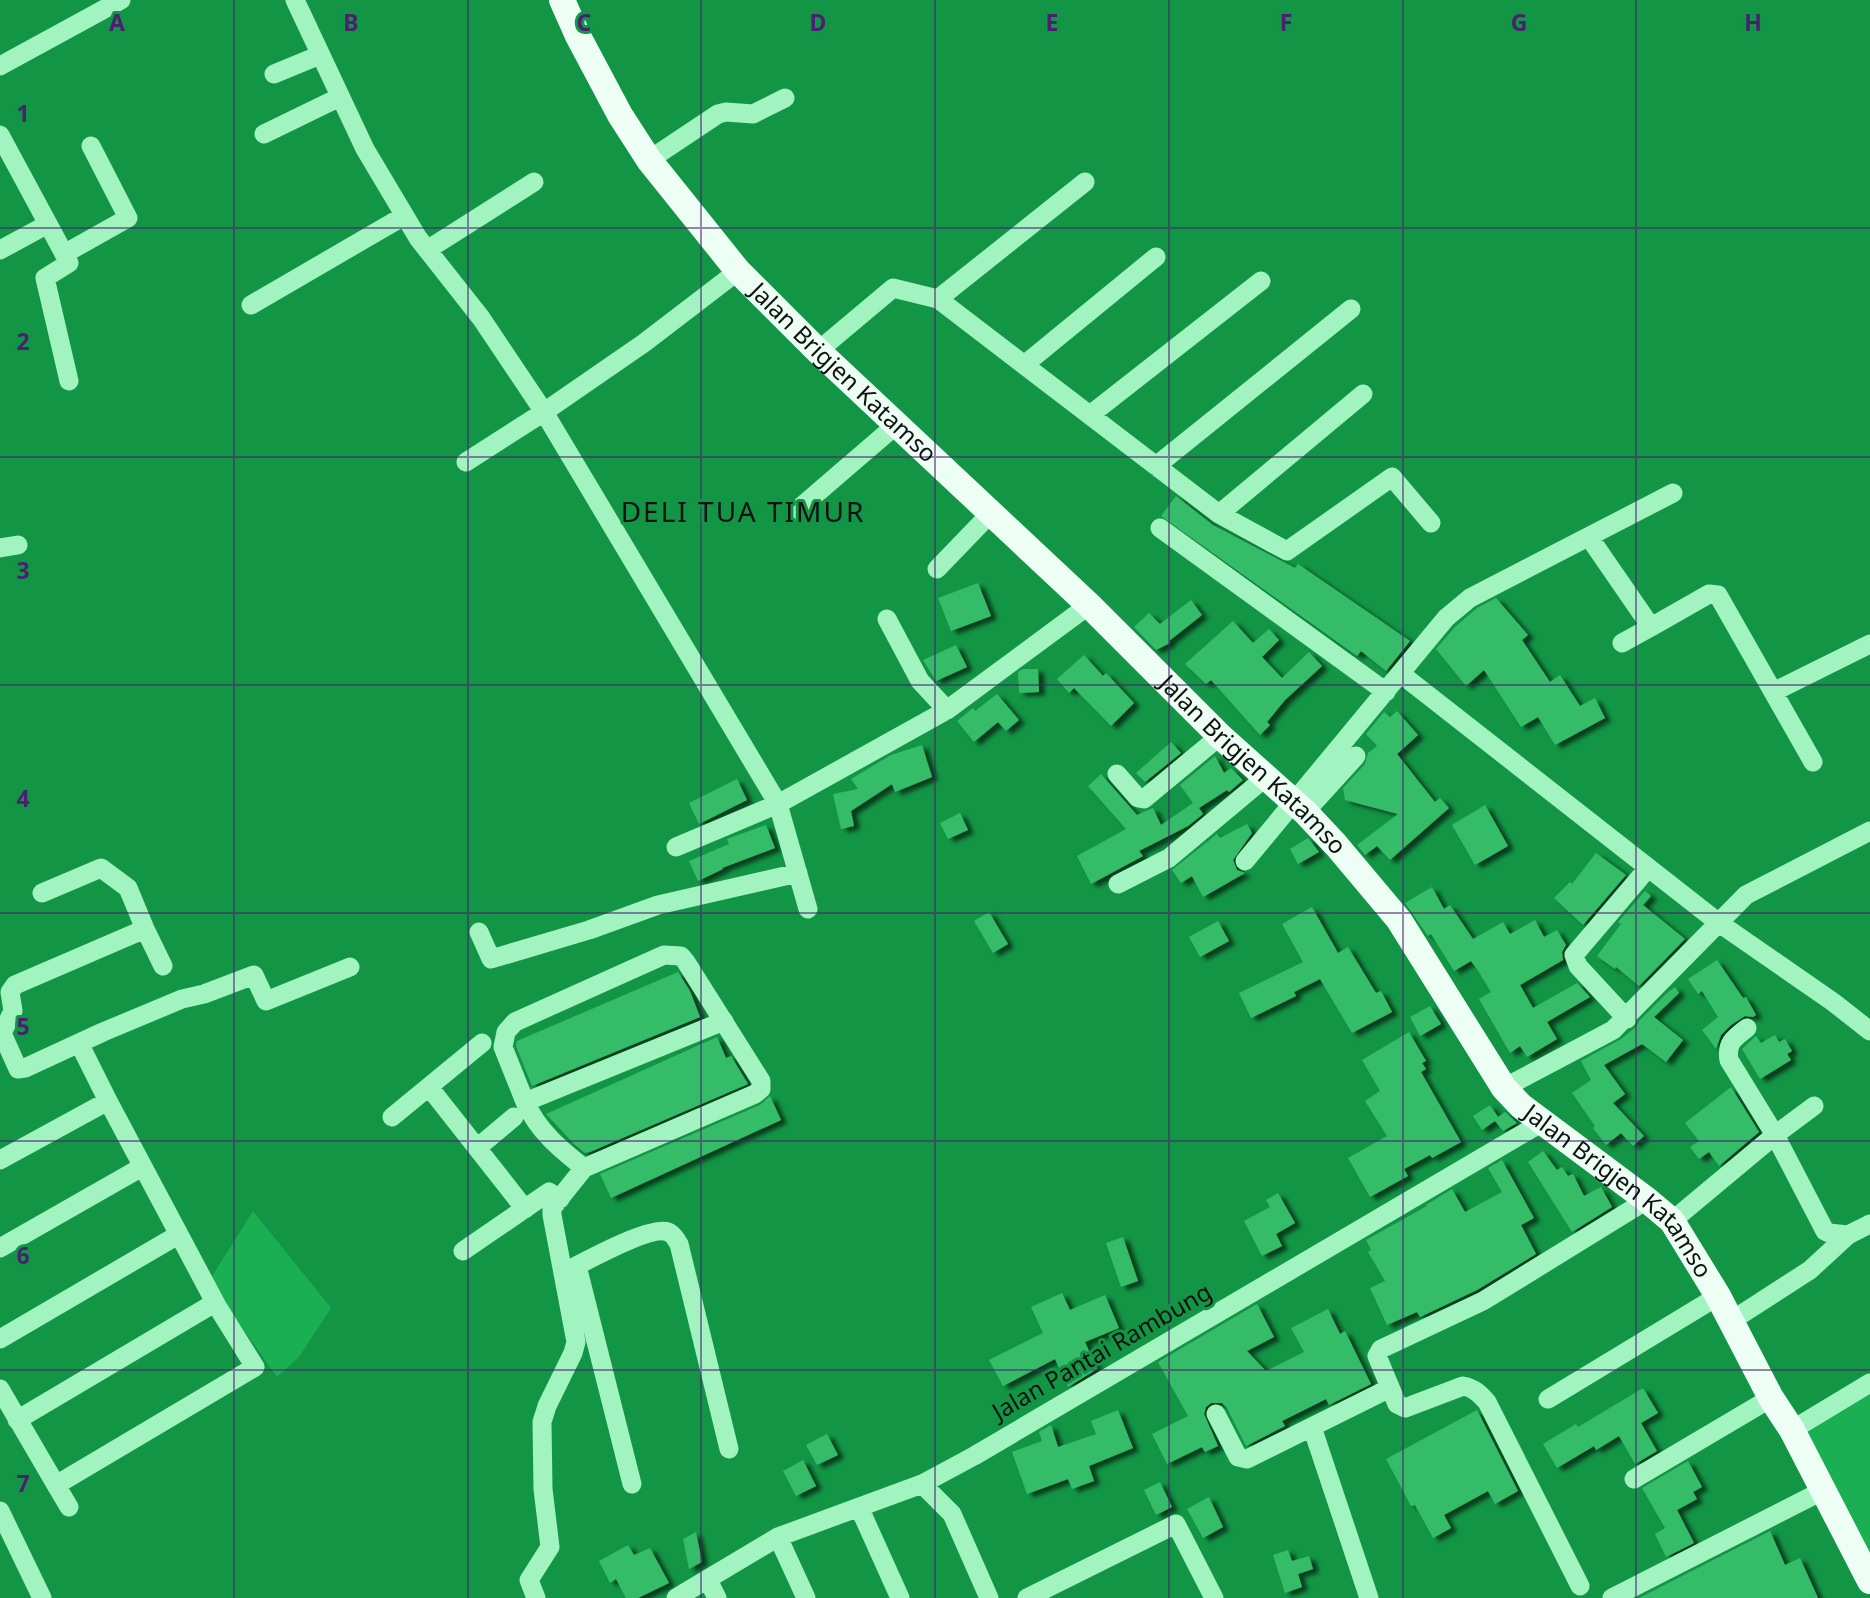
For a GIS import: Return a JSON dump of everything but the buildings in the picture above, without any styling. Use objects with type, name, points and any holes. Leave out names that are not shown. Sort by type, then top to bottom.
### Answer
[{"type":"main road","name":"Jalan Brigjen Katamso","points":[[562,0],[620,116],[649,160],[738,271],[818,351],[1089,605],[1220,736],[1299,807],[1336,845],[1398,920],[1504,1088],[1541,1123],[1672,1221],[1718,1296],[1771,1398],[1792,1430],[1870,1581]]},
{"type":"street","points":[[0,66],[121,0]]},
{"type":"street","points":[[295,0],[365,149],[404,216],[427,250],[481,318],[544,412],[778,804],[808,909]]},
{"type":"street","points":[[274,74],[320,55]]},
{"type":"street","points":[[264,134],[340,97]]},
{"type":"street","points":[[649,160],[718,114],[753,114],[785,98]]},
{"type":"street","points":[[0,135],[6,162],[48,224],[69,263],[45,278],[69,381]]},
{"type":"street","points":[[64,254],[128,218],[91,146]]},
{"type":"street","points":[[427,250],[534,182]]},
{"type":"street","points":[[938,299],[1085,182]]},
{"type":"street","points":[[251,304],[404,216]]},
{"type":"street","points":[[0,250],[48,224]]},
{"type":"street","points":[[1024,365],[1156,257]]},
{"type":"street","points":[[466,462],[644,343],[738,271]]},
{"type":"street","points":[[1090,415],[1261,281]]},
{"type":"street","points":[[818,351],[893,288],[938,299],[1219,514],[1287,551],[1392,477],[1431,523]]},
{"type":"street","points":[[1156,466],[1351,309]]},
{"type":"street","points":[[1219,514],[1363,394]]},
{"type":"street","points":[[795,512],[896,425]]},
{"type":"street","points":[[1299,807],[1446,618],[1470,598],[1673,493]]},
{"type":"street","points":[[937,569],[991,513]]},
{"type":"street","points":[[1160,528],[1386,692]]},
{"type":"street","points":[[1589,537],[1651,627]]},
{"type":"street","points":[[1622,643],[1709,594],[1715,594],[1721,598],[1813,762]]},
{"type":"street","points":[[676,847],[778,804],[947,710],[1089,605]]},
{"type":"street","points":[[887,619],[920,681],[947,710]]},
{"type":"street","points":[[1773,692],[1870,644]]},
{"type":"street","points":[[1401,674],[1719,923],[1870,1031]]},
{"type":"street","points":[[1117,774],[1138,798],[1144,799],[1220,736]]},
{"type":"street","points":[[1245,861],[1299,807],[1356,756]]},
{"type":"street","points":[[1118,884],[1169,858],[1266,776]]},
{"type":"street","points":[[1504,1088],[1614,1030],[1745,895],[1870,831]]},
{"type":"street","points":[[42,893],[101,868],[128,888],[163,966]]},
{"type":"street","points":[[1627,1018],[1578,966],[1574,956],[1648,868]]},
{"type":"street","points":[[479,932],[491,959],[589,930],[658,905],[798,873]]},
{"type":"street","points":[[145,929],[15,985],[10,992],[13,1011],[2,1033],[18,1069],[182,999],[204,995],[254,975],[266,1001],[350,967]]},
{"type":"street","points":[[463,1251],[549,1192],[574,1181],[755,1094],[761,1089],[761,1081],[681,956],[664,955],[515,1022],[506,1032],[503,1047],[520,1109],[551,1142],[574,1181]]},
{"type":"street","points":[[477,1147],[520,1109],[724,1021]]},
{"type":"street","points":[[1746,1028],[1730,1042],[1727,1050],[1729,1060],[1775,1135],[1825,1231],[1848,1235]]},
{"type":"street","points":[[56,1485],[254,1367],[178,1235],[79,1043]]},
{"type":"street","points":[[392,1117],[482,1043]]},
{"type":"street","points":[[429,1087],[525,1209]]},
{"type":"street","points":[[0,1160],[108,1101]]},
{"type":"street","points":[[1672,1221],[1814,1106]]},
{"type":"street","name":"Jalan Pantai Rambung","points":[[676,1598],[712,1589],[778,1537],[922,1484],[974,1456],[1541,1123]]},
{"type":"street","points":[[0,1248],[142,1167]]},
{"type":"street","points":[[574,1181],[552,1208],[552,1215],[632,1484]]},
{"type":"street","points":[[1580,1586],[1487,1402],[1481,1395],[1472,1388],[1463,1386],[1405,1408],[1397,1404],[1377,1356],[1381,1349],[1483,1301],[1647,1200]]},
{"type":"street","points":[[1731,1321],[1810,1270],[1848,1235],[1870,1224]]},
{"type":"street","points":[[570,1269],[648,1232],[667,1231],[674,1236],[679,1244],[729,1448]]},
{"type":"street","points":[[0,1339],[178,1235]]},
{"type":"street","points":[[536,1598],[529,1580],[550,1547],[543,1489],[542,1422],[576,1342],[570,1269]]},
{"type":"street","points":[[1548,1399],[1718,1296]]},
{"type":"street","points":[[17,1420],[211,1305],[217,1306]]},
{"type":"street","points":[[1792,1430],[1870,1383]]},
{"type":"street","points":[[1216,1414],[1238,1457],[1243,1459],[1259,1454],[1390,1388]]},
{"type":"street","points":[[0,1389],[69,1507]]},
{"type":"street","points":[[1634,1479],[1771,1398]]},
{"type":"street","points":[[1312,1427],[1369,1598]]},
{"type":"street","points":[[922,1484],[952,1514],[989,1598]]},
{"type":"street","points":[[1612,1598],[1822,1491]]},
{"type":"street","points":[[859,1507],[900,1598]]},
{"type":"street","points":[[0,1511],[42,1598]]},
{"type":"street","points":[[1027,1598],[1176,1524],[1214,1598]]},
{"type":"street","points":[[778,1537],[806,1598]]},
{"type":"green space","points":[[253,1211],[331,1308],[299,1357],[277,1377],[209,1281]]},
{"type":"green space","points":[[1870,1389],[1870,1565],[1794,1438]]},
{"type":"district","name":"DELI TUA TIMUR","points":[[743,512]]}]
